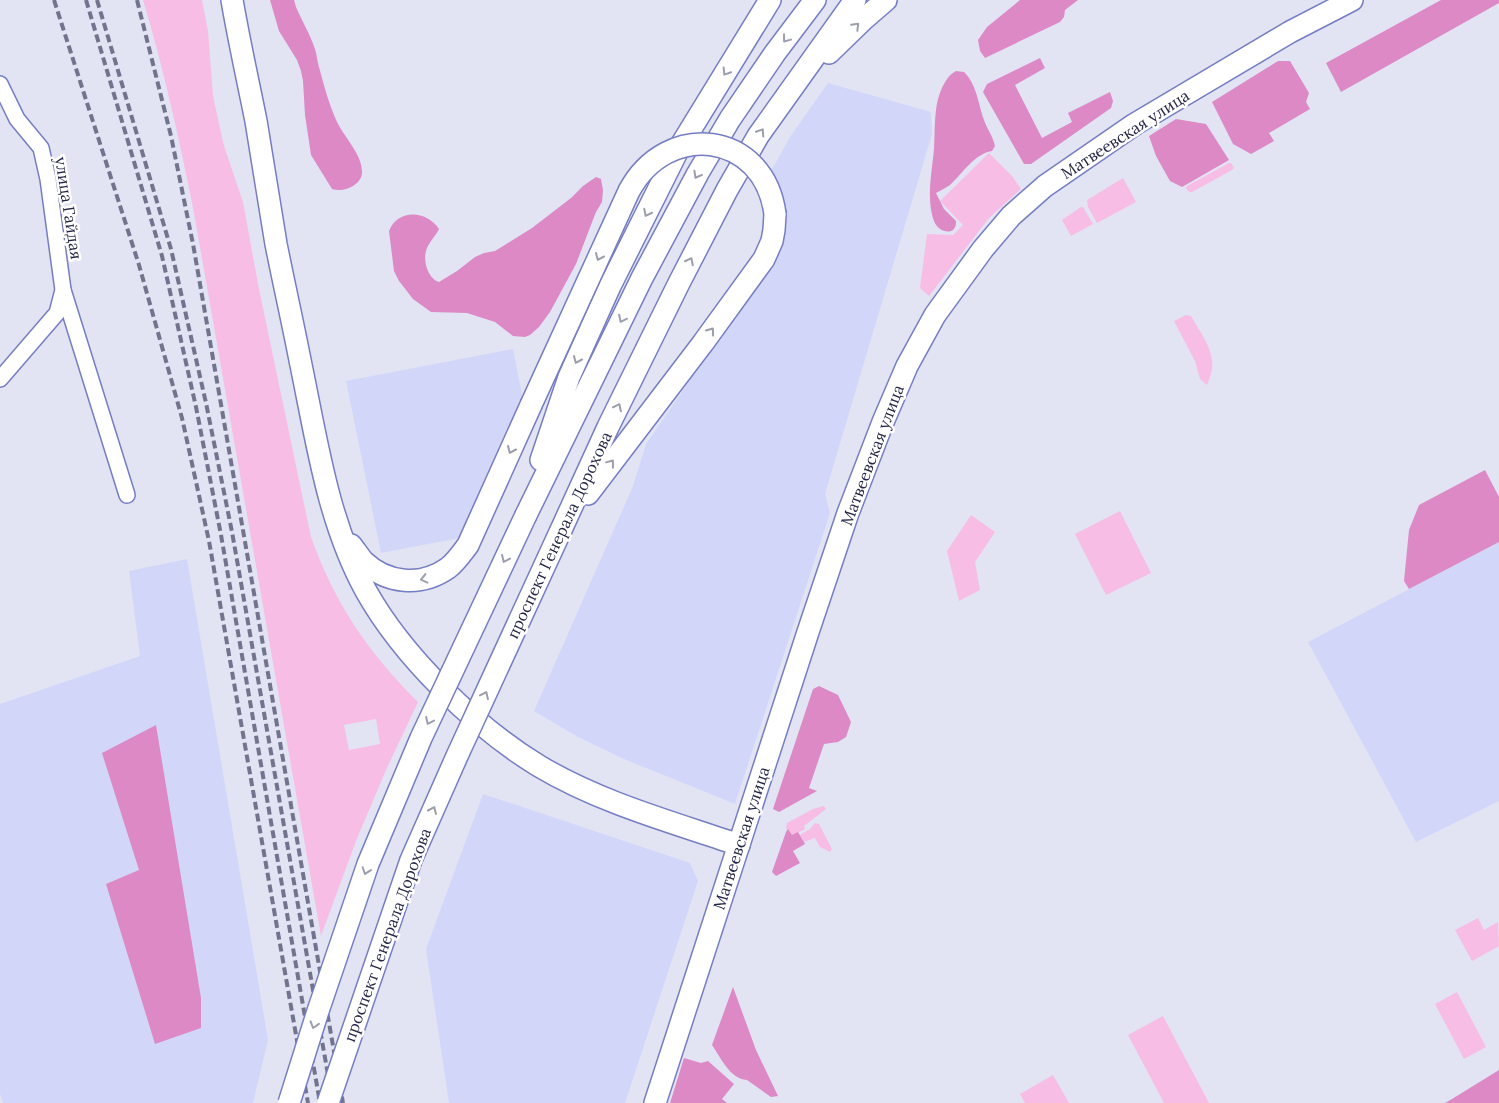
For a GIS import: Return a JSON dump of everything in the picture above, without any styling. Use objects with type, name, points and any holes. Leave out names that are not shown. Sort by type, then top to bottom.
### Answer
[{"type":"street","points":[[232,0],[256,123],[278,253],[321,463],[344,546],[366,591],[401,642],[461,706],[504,742],[538,765],[601,797],[739,845]]},
{"type":"street","points":[[526,514],[546,444],[569,378],[610,286],[678,150],[770,0]]},
{"type":"street","points":[[289,1103],[368,864],[421,738],[526,514],[642,278],[698,173],[730,119],[815,0]]},
{"type":"street","name":"проспект Генерала Дорохова","points":[[328,1103],[411,860],[608,427],[679,283],[727,190],[758,136],[855,0]]},
{"type":"street","points":[[784,97],[886,0]]},
{"type":"street","name":"Матвеевская улица","points":[[655,1103],[848,513],[906,366],[947,298],[983,249],[1011,216],[1068,170],[1135,124],[1290,32],[1352,0]]},
{"type":"street","name":"улица Гайдая","points":[[0,84],[17,119],[42,148],[63,290],[127,495]]},
{"type":"street","points":[[335,517],[349,542],[363,561],[380,573],[398,580],[415,581],[431,578],[449,568],[468,545],[636,177],[646,166],[661,155],[676,148],[706,144],[736,152],[749,161],[768,187],[775,214],[772,241],[764,259],[561,530]]},
{"type":"street","name":"улица Гайдая","points":[[0,379],[57,313],[63,290]]},
{"type":"shaded area","points":[[143,0],[202,0],[208,31],[213,96],[224,146],[243,202],[259,289],[311,537],[331,584],[355,626],[384,665],[418,702],[386,770],[356,841],[321,936],[194,213],[171,106]],"holes":[[[376,719],[380,744],[349,750],[344,725]]]},
{"type":"shaded area","points":[[270,0],[294,0],[311,38],[334,115],[362,166],[361,178],[355,185],[346,189],[332,189],[311,155],[301,71],[297,60],[279,31]]},
{"type":"shaded area","points":[[1020,0],[1078,0],[1065,10],[1064,17],[1060,22],[985,58],[980,51],[978,40],[987,27]]},
{"type":"shaded area","points":[[1441,0],[1499,0],[1499,3],[1341,92],[1326,63]]},
{"type":"shaded area","points":[[1040,58],[1045,68],[1015,85],[1042,138],[1072,122],[1068,113],[1110,92],[1113,101],[1111,108],[1031,164],[1024,164],[983,92],[987,84]]},
{"type":"shaded area","points":[[1278,61],[1290,61],[1309,93],[1306,102],[1310,109],[1269,133],[1274,141],[1251,154],[1233,144],[1212,102]]},
{"type":"shaded area","points":[[956,71],[964,72],[972,83],[995,146],[992,151],[974,160],[950,185],[936,193],[944,209],[956,221],[954,229],[947,232],[939,228],[934,221],[930,203],[930,185],[938,99],[947,79]]},
{"type":"shaded area","points":[[828,83],[931,112],[932,134],[825,494],[830,513],[735,804],[624,759],[578,737],[534,711],[633,486],[646,444],[690,380],[690,376],[781,244],[785,232],[786,209],[781,189],[771,171],[790,137]]},
{"type":"shaded area","points":[[1176,119],[1206,124],[1229,160],[1182,187],[1170,181],[1156,156],[1149,136]]},
{"type":"shaded area","points":[[989,153],[1012,176],[1021,189],[989,218],[929,296],[920,288],[927,234],[953,235],[963,225],[940,201]]},
{"type":"shaded area","points":[[1229,163],[1234,168],[1232,170],[1192,192],[1189,192],[1186,188],[1187,186]]},
{"type":"shaded area","points":[[596,177],[601,179],[603,190],[602,202],[596,212],[576,264],[550,312],[539,327],[530,335],[525,337],[513,336],[495,322],[467,313],[431,312],[413,299],[394,271],[389,231],[393,224],[405,216],[420,215],[427,218],[439,229],[427,248],[425,260],[429,274],[439,282],[475,257],[495,251],[532,228]]},
{"type":"shaded area","points":[[1123,178],[1136,202],[1097,223],[1088,207],[1087,200]]},
{"type":"shaded area","points":[[1083,207],[1093,224],[1071,236],[1062,220]]},
{"type":"shaded area","points":[[1186,315],[1191,316],[1211,355],[1212,369],[1207,385],[1200,379],[1195,361],[1174,321]]},
{"type":"shaded area","points":[[513,349],[522,395],[459,538],[381,553],[346,381]]},
{"type":"shaded area","points":[[1485,470],[1499,497],[1499,542],[1409,589],[1404,581],[1409,530],[1419,505]]},
{"type":"shaded area","points":[[1120,511],[1151,573],[1106,595],[1075,534]]},
{"type":"shaded area","points":[[971,515],[995,532],[975,562],[980,590],[959,601],[947,551]]},
{"type":"shaded area","points":[[1499,542],[1499,801],[1416,842],[1308,642]]},
{"type":"shaded area","points":[[187,559],[268,1040],[253,1103],[3,1103],[0,1094],[0,704],[140,656],[129,571]]},
{"type":"shaded area","points":[[819,686],[838,695],[851,722],[846,737],[838,742],[824,744],[809,788],[817,791],[779,812],[773,809],[813,689]]},
{"type":"shaded area","points":[[156,725],[201,998],[201,1028],[155,1044],[106,884],[139,870],[102,753]]},
{"type":"shaded area","points":[[483,794],[690,863],[698,881],[625,1103],[449,1103],[426,949]]},
{"type":"shaded area","points":[[824,806],[826,809],[804,826],[805,829],[792,836],[786,828],[787,823],[813,809]]},
{"type":"shaded area","points":[[815,823],[819,824],[832,849],[830,852],[820,847],[815,838],[804,842],[800,835],[810,829]]},
{"type":"shaded area","points":[[788,829],[792,835],[798,832],[805,844],[793,851],[800,863],[776,876],[772,872]]},
{"type":"shaded area","points":[[1478,918],[1484,930],[1498,922],[1499,946],[1472,961],[1455,930]]},
{"type":"shaded area","points":[[733,987],[756,1050],[778,1096],[771,1097],[747,1080],[736,1076],[726,1067],[712,1045]]},
{"type":"shaded area","points":[[1457,992],[1486,1047],[1464,1059],[1435,1004]]},
{"type":"shaded area","points":[[1163,1016],[1209,1103],[1164,1103],[1128,1035]]},
{"type":"shaded area","points":[[684,1058],[701,1063],[708,1061],[734,1084],[722,1099],[727,1103],[670,1103]]},
{"type":"shaded area","points":[[1499,1070],[1499,1103],[1445,1103],[1452,1099]]},
{"type":"shaded area","points":[[1053,1075],[1069,1103],[1025,1103],[1020,1094]]},
{"type":"railway","points":[[54,0],[139,265],[182,418],[209,541],[308,1103]]},
{"type":"railway","points":[[86,0],[162,256],[196,407],[221,535],[320,1103]]},
{"type":"railway","points":[[97,0],[171,249],[206,403],[232,532],[333,1103]]},
{"type":"railway","points":[[137,0],[171,136],[193,244],[343,1103]]}]
